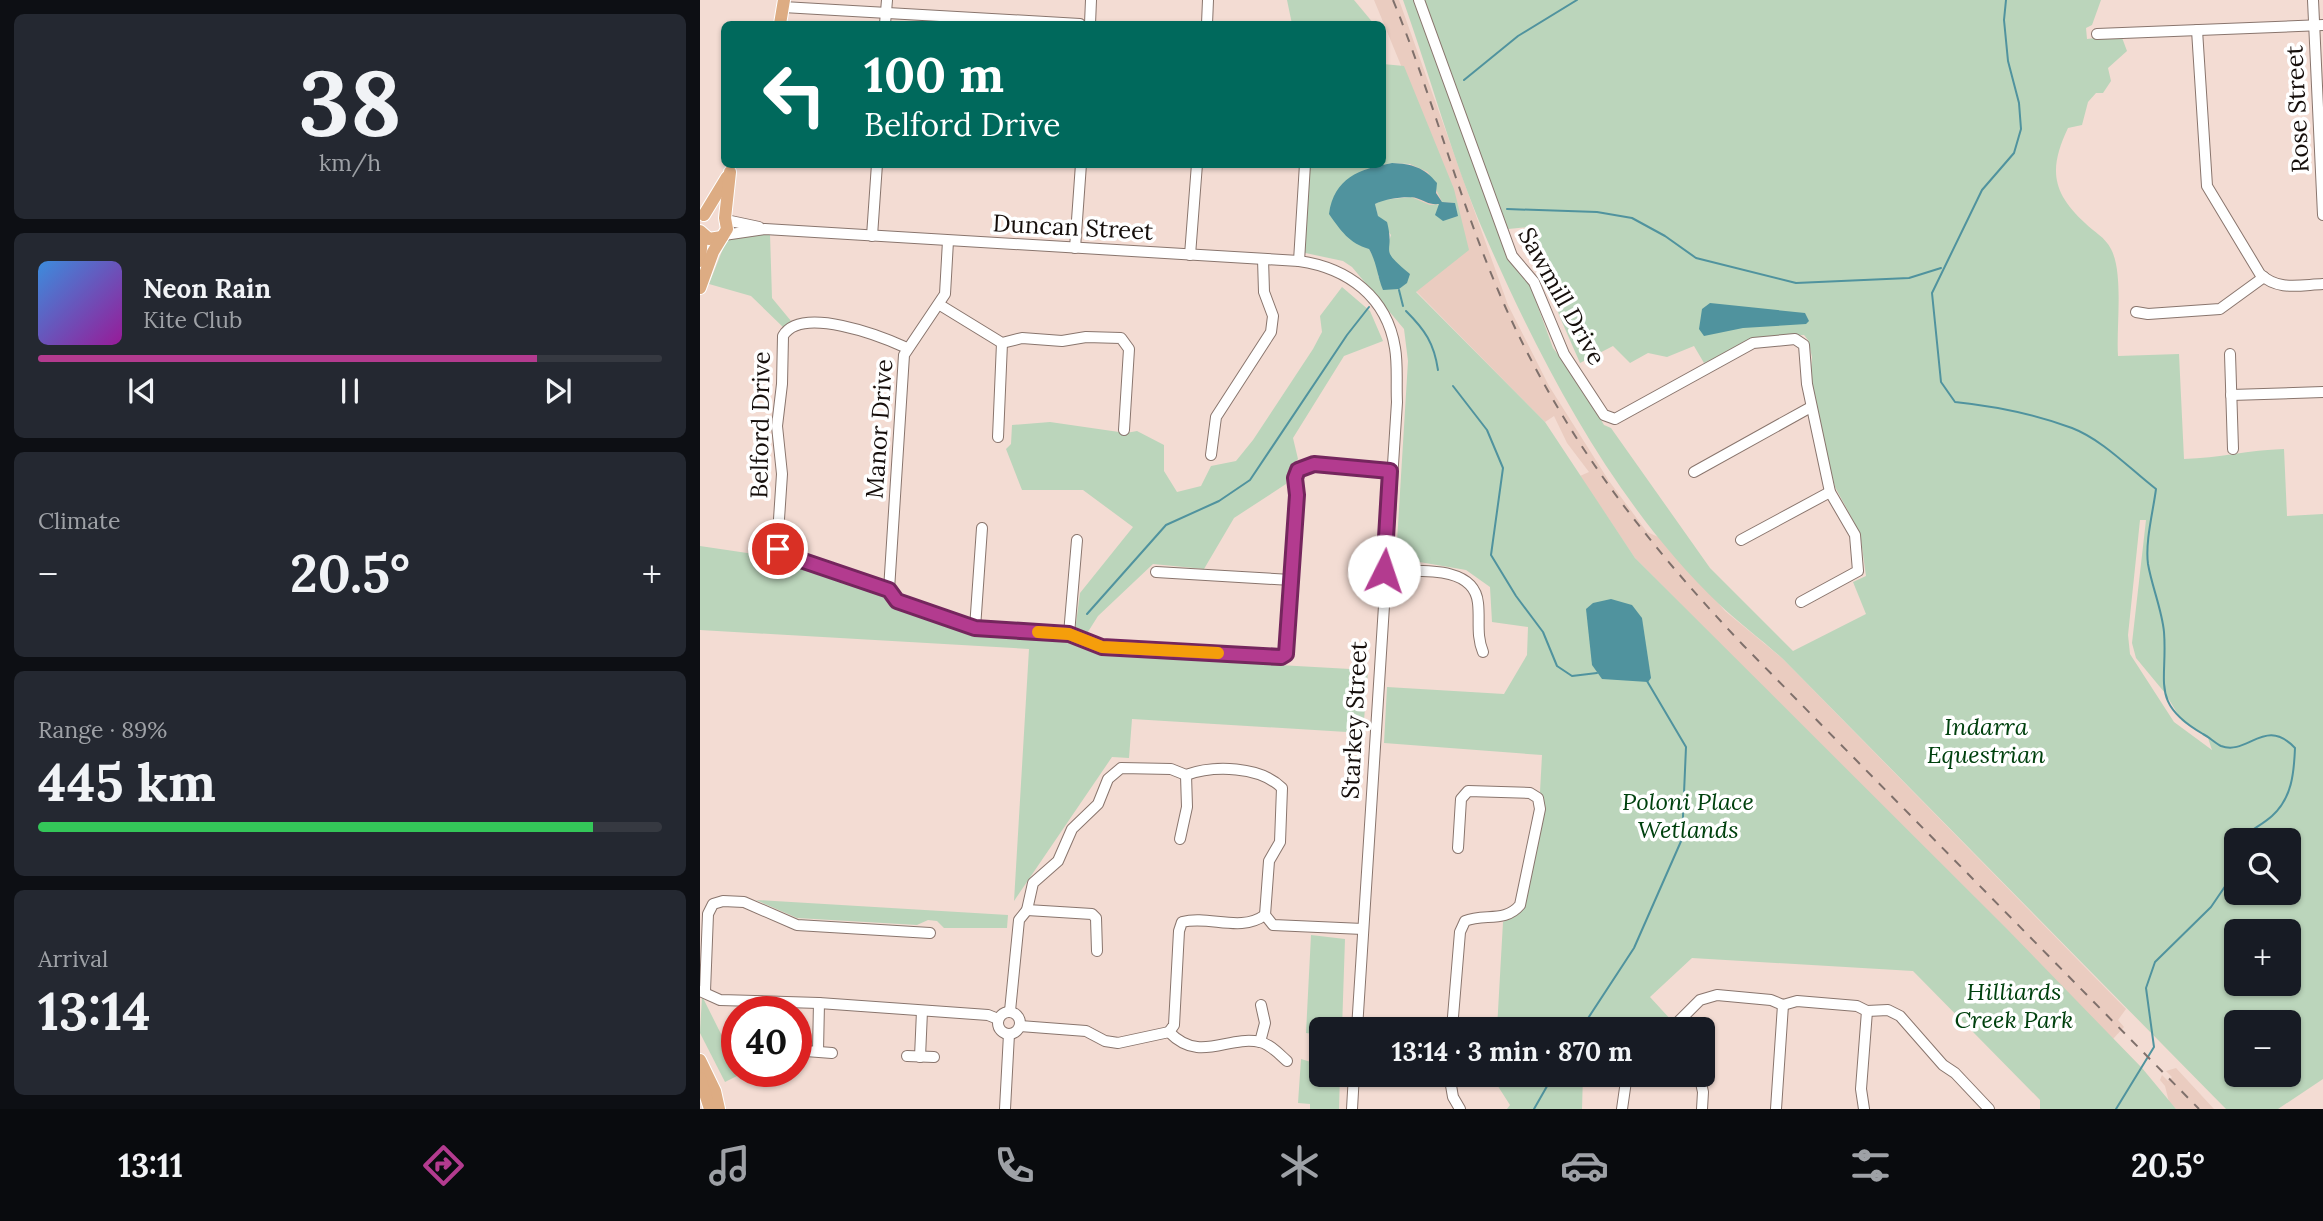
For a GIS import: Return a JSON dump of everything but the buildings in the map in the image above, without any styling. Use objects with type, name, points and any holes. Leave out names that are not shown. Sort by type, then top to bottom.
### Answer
[{"type":"main road","points":[[700,288],[723,236],[732,168]]},
{"type":"main road","points":[[700,261],[701,225],[732,168]]},
{"type":"main road","points":[[701,225],[714,212],[725,219]]},
{"type":"main road","points":[[701,225],[712,240],[723,236]]},
{"type":"main road","points":[[700,1060],[715,1091],[719,1109]]},
{"type":"main road","points":[[700,1078],[710,1109]]},
{"type":"street","points":[[886,20],[887,0]]},
{"type":"street","points":[[1090,21],[1091,0]]},
{"type":"street","points":[[1207,21],[1208,0]]},
{"type":"street","name":"Sawmill Drive","points":[[1419,0],[1512,256],[1534,282],[1564,354],[1604,415],[1615,419],[1753,343],[1795,340],[1806,349],[1811,407],[1830,492],[1854,535],[1858,571],[1801,603]]},
{"type":"street","name":"Rose Street","points":[[2313,0],[2318,25],[2323,215]]},
{"type":"street","points":[[784,4],[854,19],[934,21]]},
{"type":"street","points":[[2097,34],[2318,25]]},
{"type":"street","points":[[2197,30],[2207,186],[2267,280],[2279,286],[2323,284]]},
{"type":"street","points":[[872,236],[877,168]]},
{"type":"street","points":[[1075,248],[1080,168]]},
{"type":"street","points":[[1190,255],[1197,168]]},
{"type":"street","points":[[1300,261],[1305,168]]},
{"type":"street","name":"Duncan Street","points":[[725,219],[765,229],[1300,261],[1345,274],[1370,294]]},
{"type":"street","name":"Duncan Street","points":[[723,236],[765,229]]},
{"type":"street","name":"Manor Drive","points":[[889,590],[907,348],[945,295],[948,241]]},
{"type":"street","points":[[1211,455],[1216,417],[1271,332],[1273,316],[1264,292],[1263,259]]},
{"type":"street","points":[[2136,312],[2148,314],[2220,309],[2267,280]]},
{"type":"street","name":"Starkey Street","points":[[1358,1017],[1390,471],[1397,402],[1396,350],[1384,313],[1370,294]]},
{"type":"street","points":[[940,305],[1002,343],[1022,338],[1062,341],[1086,337],[1121,338],[1129,349],[1124,430]]},
{"type":"street","name":"Belford Drive","points":[[907,348],[853,328],[795,323],[786,330],[783,336],[782,384],[777,426],[782,474],[778,549],[783,554],[889,590],[897,601],[975,628],[1069,634],[1102,647],[1281,657],[1286,654],[1298,470],[1314,464],[1390,471]]},
{"type":"street","points":[[998,438],[1002,343]]},
{"type":"street","points":[[2230,354],[2233,449]]},
{"type":"street","points":[[2231,396],[2323,392]]},
{"type":"street","points":[[1693,472],[1811,407]]},
{"type":"street","points":[[1741,540],[1830,492]]},
{"type":"street","points":[[975,628],[982,528]]},
{"type":"street","points":[[1069,634],[1077,540]]},
{"type":"street","points":[[1173,559],[1173,573]]},
{"type":"street","points":[[1384,571],[1447,573],[1468,581],[1476,590],[1478,640],[1483,652]]},
{"type":"street","points":[[1156,572],[1290,580]]},
{"type":"street","points":[[1010,1011],[1019,920],[1027,911],[1033,883],[1058,861],[1072,829],[1098,804],[1108,779],[1121,768],[1171,768],[1186,775],[1201,770],[1259,773],[1273,779],[1282,788],[1280,842],[1269,861],[1265,915],[1273,925],[1363,929]]},
{"type":"street","points":[[1180,839],[1187,807],[1186,775]]},
{"type":"street","points":[[1453,1017],[1460,932],[1465,921],[1478,915],[1502,917],[1513,913],[1520,905],[1541,808],[1538,798],[1530,793],[1468,792],[1461,799],[1458,848]]},
{"type":"street","points":[[930,933],[797,925],[744,902],[723,901],[713,904],[708,914],[703,991],[720,1000],[819,1003],[988,1015],[998,1019]]},
{"type":"street","points":[[1027,911],[1092,914],[1096,918],[1097,950]]},
{"type":"street","points":[[1020,1026],[1086,1031],[1105,1041],[1118,1043],[1170,1032],[1174,1025],[1179,931],[1182,922],[1193,920],[1249,924],[1265,915]]},
{"type":"street","points":[[1684,1017],[1707,997],[1717,995],[1771,1000],[1783,1005],[1797,1002],[1857,1006],[1867,1011],[1888,1010],[1900,1016],[1943,1065],[1955,1073],[1989,1109]]},
{"type":"street","points":[[818,1052],[819,1003]]},
{"type":"street","points":[[1260,1042],[1265,1023],[1262,1005]]},
{"type":"street","points":[[1776,1109],[1783,1005]]},
{"type":"street","points":[[920,1057],[922,1011]]},
{"type":"street","points":[[998,1019],[1010,1011]]},
{"type":"street","points":[[1010,1011],[1016,1014],[1020,1026]]},
{"type":"street","points":[[1864,1109],[1861,1089],[1867,1011]]},
{"type":"street","points":[[998,1019],[1000,1029],[1009,1034],[1016,1032],[1020,1026]]},
{"type":"street","points":[[1170,1032],[1175,1038],[1201,1048],[1212,1049],[1242,1041],[1260,1042],[1287,1061]]},
{"type":"street","points":[[1005,1109],[1009,1034]]},
{"type":"street","points":[[812,1052],[832,1053]]},
{"type":"street","points":[[907,1056],[934,1057]]},
{"type":"street","points":[[1352,1109],[1353,1087]]},
{"type":"street","points":[[1451,1087],[1452,1097],[1461,1109]]},
{"type":"street","points":[[1622,1109],[1625,1087]]},
{"type":"street","points":[[1702,1087],[1702,1109]]},
{"type":"shaded area","points":[[1374,0],[1399,0],[1508,305],[1549,386],[1609,481],[1647,532],[1665,540],[1725,611],[1783,659],[2126,1009],[2118,1020],[2124,1027],[2113,1039],[1635,558],[1580,476],[1589,472],[1567,443],[1554,416],[1545,422],[1416,291],[1407,80],[1386,29],[1386,21],[1383,21]]},
{"type":"shaded area","points":[[2176,1068],[2214,1109],[2176,1109],[2169,1102],[2165,1086],[2160,1080],[2162,1075],[2168,1081],[2172,1077],[2166,1071]]},
{"type":"green space","points":[[1287,0],[1354,0],[1372,21],[1291,21]]},
{"type":"green space","name":"Indarra Equestrian","points":[[1403,0],[2101,0],[2092,25],[2086,28],[2087,39],[2121,35],[2127,51],[2108,68],[2111,81],[2103,93],[2096,93],[2088,102],[2082,125],[2068,128],[2056,167],[2057,179],[2065,201],[2106,241],[2115,260],[2118,286],[2118,356],[2179,354],[2184,459],[2284,449],[2287,516],[2323,514],[2323,1079],[2278,1109],[2226,1109],[1783,659],[1719,604],[1682,565],[1614,478],[1556,383],[1485,235],[1452,148]],"holes":[[[1528,227],[1540,244],[1559,315],[1580,363],[1613,346],[1630,363],[1648,353],[1667,357],[1694,346],[1704,363],[1756,338],[1804,335],[1812,357],[1810,386],[1835,487],[1860,533],[1866,576],[1853,582],[1866,614],[1793,651],[1710,568],[1611,428],[1604,425],[1577,379],[1553,348],[1530,285],[1498,230]],[[2140,520],[2146,520],[2132,643],[2136,658],[2165,693],[2182,721],[2208,738],[2212,750],[2174,722],[2130,654],[2128,635]]]},
{"type":"green space","name":"Poloni Place Wetlands","points":[[1386,64],[1404,66],[1454,189],[1469,250],[1416,292],[1545,422],[1635,558],[2006,928],[2142,1068],[2176,1109],[2040,1109],[2040,1100],[1913,971],[1692,958],[1650,997],[1668,1017],[1498,1017],[1503,922],[1515,916],[1523,907],[1545,808],[1540,792],[1542,755],[1384,743],[1387,687],[1504,694],[1527,655],[1528,627],[1492,622],[1490,587],[1466,570],[1396,558],[1408,361],[1404,329],[1352,267],[1343,261],[1296,251],[1301,178],[1299,168],[1371,168],[1369,249],[1379,267],[1378,277],[1402,268],[1392,262],[1387,247],[1391,235],[1378,217],[1375,204],[1383,200],[1411,197],[1430,205],[1455,203],[1442,202],[1428,172],[1410,164],[1386,164]]},
{"type":"green space","points":[[745,234],[770,234],[772,298],[791,321],[784,328],[751,296],[709,284],[727,241]]},
{"type":"green space","points":[[1342,287],[1370,311],[1383,341],[1344,356],[1293,438],[1298,459],[1289,469],[1286,484],[1234,518],[1204,569],[1153,564],[1098,616],[1086,635],[1075,631],[1080,593],[1133,527],[1083,490],[1022,490],[1006,449],[1011,444],[1012,425],[1050,422],[1126,433],[1137,431],[1164,445],[1164,471],[1177,492],[1201,486],[1211,466],[1236,461],[1253,440],[1313,349],[1322,332],[1320,316]]},
{"type":"green space","points":[[700,546],[775,557],[883,595],[890,605],[969,633],[1064,639],[1101,655],[1368,670],[1363,733],[1132,719],[1129,758],[1112,757],[1014,901],[1029,649],[700,630]]},
{"type":"green space","points":[[756,900],[1008,915],[1007,928],[944,928],[937,921],[928,920],[917,925],[797,918]]},
{"type":"green space","points":[[1311,935],[1345,939],[1342,1017],[1309,1017],[1309,1033],[1306,1033]]},
{"type":"green space","points":[[702,996],[721,1034],[721,1074],[700,1033]]},
{"type":"green space","points":[[1301,1059],[1309,1061],[1309,1087],[1340,1087],[1339,1109],[1310,1109],[1310,1104],[1298,1103]]},
{"type":"green space","points":[[1498,1087],[1583,1087],[1582,1109],[1507,1109],[1510,1105]]},
{"type":"water","points":[[1386,164],[1412,166],[1427,173],[1437,183],[1436,193],[1442,202],[1455,203],[1458,216],[1443,221],[1435,215],[1439,204],[1416,198],[1395,198],[1375,204],[1378,216],[1387,222],[1390,254],[1410,274],[1407,283],[1399,289],[1383,290],[1369,249],[1351,240],[1329,214],[1336,192],[1350,177],[1369,168],[1386,168]]},
{"type":"water","points":[[1710,303],[1805,313],[1809,321],[1806,324],[1743,328],[1704,336],[1699,329],[1702,309]]},
{"type":"water","points":[[1611,599],[1632,605],[1642,618],[1651,678],[1648,682],[1602,679],[1592,665],[1586,609],[1593,603]]},
{"type":"waterway","points":[[1464,80],[1518,36],[1577,0]]},
{"type":"waterway","points":[[2006,0],[2004,20],[2008,61],[2019,103],[2021,129],[2014,153],[1982,190],[1932,293],[1941,382],[1955,402],[2029,415],[2083,433],[2105,447],[2156,489],[2147,555],[2163,624],[2164,678],[2168,701],[2186,723],[2221,746],[2231,748],[2266,736],[2275,736],[2295,748],[2293,776],[2288,793],[2279,809],[2255,828]]},
{"type":"waterway","points":[[1507,209],[1597,212],[1632,218],[1665,236],[1696,258],[1796,283],[1909,278],[1941,268]]},
{"type":"waterway","points":[[1399,290],[1403,306]]},
{"type":"waterway","points":[[1087,614],[1166,525],[1219,501],[1250,480],[1347,335],[1369,307]]},
{"type":"waterway","points":[[1406,311],[1428,338],[1438,370]]},
{"type":"waterway","points":[[1453,386],[1487,430],[1503,468],[1491,555],[1516,596],[1543,632],[1557,666],[1572,676],[1597,673]]},
{"type":"waterway","points":[[1589,1017],[1634,948],[1682,839],[1686,747],[1647,681]]},
{"type":"waterway","points":[[2116,1109],[2154,1047],[2146,988],[2155,962],[2211,907],[2224,888]]},
{"type":"waterway","points":[[1534,1109],[1547,1087]]},
{"type":"railway","points":[[1393,0],[1474,229],[1504,304],[1553,399],[1608,485],[1672,566],[1743,645],[2199,1109]]},
{"type":"slow traffic","points":[[1038,632],[1069,634],[1102,647],[1218,653]]},
{"type":"route","points":[[778,549],[783,554],[808,561],[877,589],[889,590],[897,601],[961,625],[1069,634],[1102,647],[1281,657],[1286,654],[1297,495],[1295,478],[1298,470],[1305,465],[1314,464],[1390,471],[1384,571]]},
{"type":"park label","name":"Hilliards Creek Park","points":[[2014,1005]]}]
